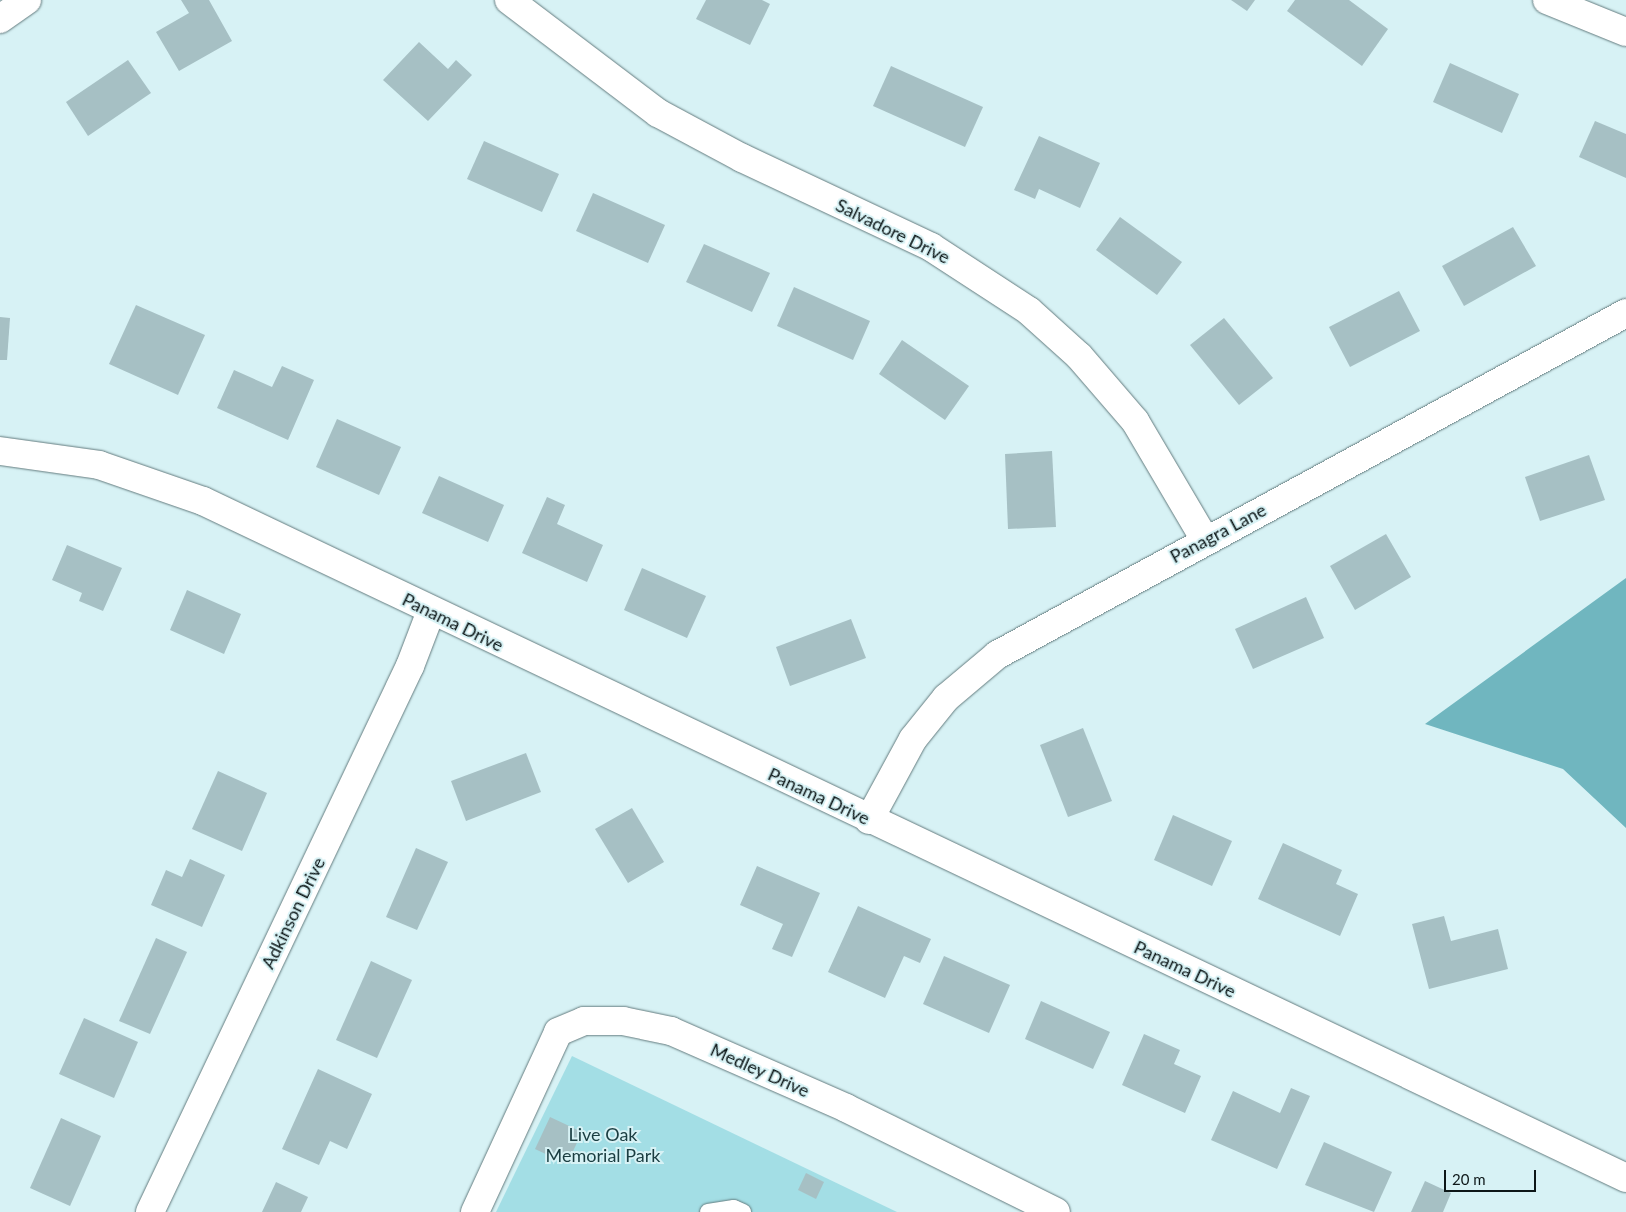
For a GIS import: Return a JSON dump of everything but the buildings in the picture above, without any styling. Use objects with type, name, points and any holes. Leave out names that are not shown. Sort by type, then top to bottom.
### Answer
[{"type":"street","points":[[0,18],[27,0]]},
{"type":"street","name":"Salvadore Drive","points":[[510,0],[658,113],[742,158],[931,247],[1029,311],[1078,356],[1135,421],[1206,540]]},
{"type":"street","points":[[1546,0],[1626,32]]},
{"type":"street","name":"Panagra Lane","points":[[869,820],[913,739],[946,698],[997,655],[1626,313]]},
{"type":"street","name":"Panama Drive","points":[[0,451],[99,465],[169,487],[1626,1178]]},
{"type":"street","name":"Adkinson Drive","points":[[150,1212],[410,666],[432,611]]},
{"type":"street","name":"Medley Drive","points":[[475,1212],[508,1136],[558,1032],[584,1021],[623,1021],[688,1038],[846,1108],[1056,1212]]},
{"type":"lane","points":[[708,1212],[734,1208],[744,1212]]},
{"type":"green space","name":"Live Oak Memorial Park","points":[[572,1056],[897,1212],[496,1212]]},
{"type":"shaded area","points":[[1626,578],[1626,828],[1563,769],[1425,724]]}]
